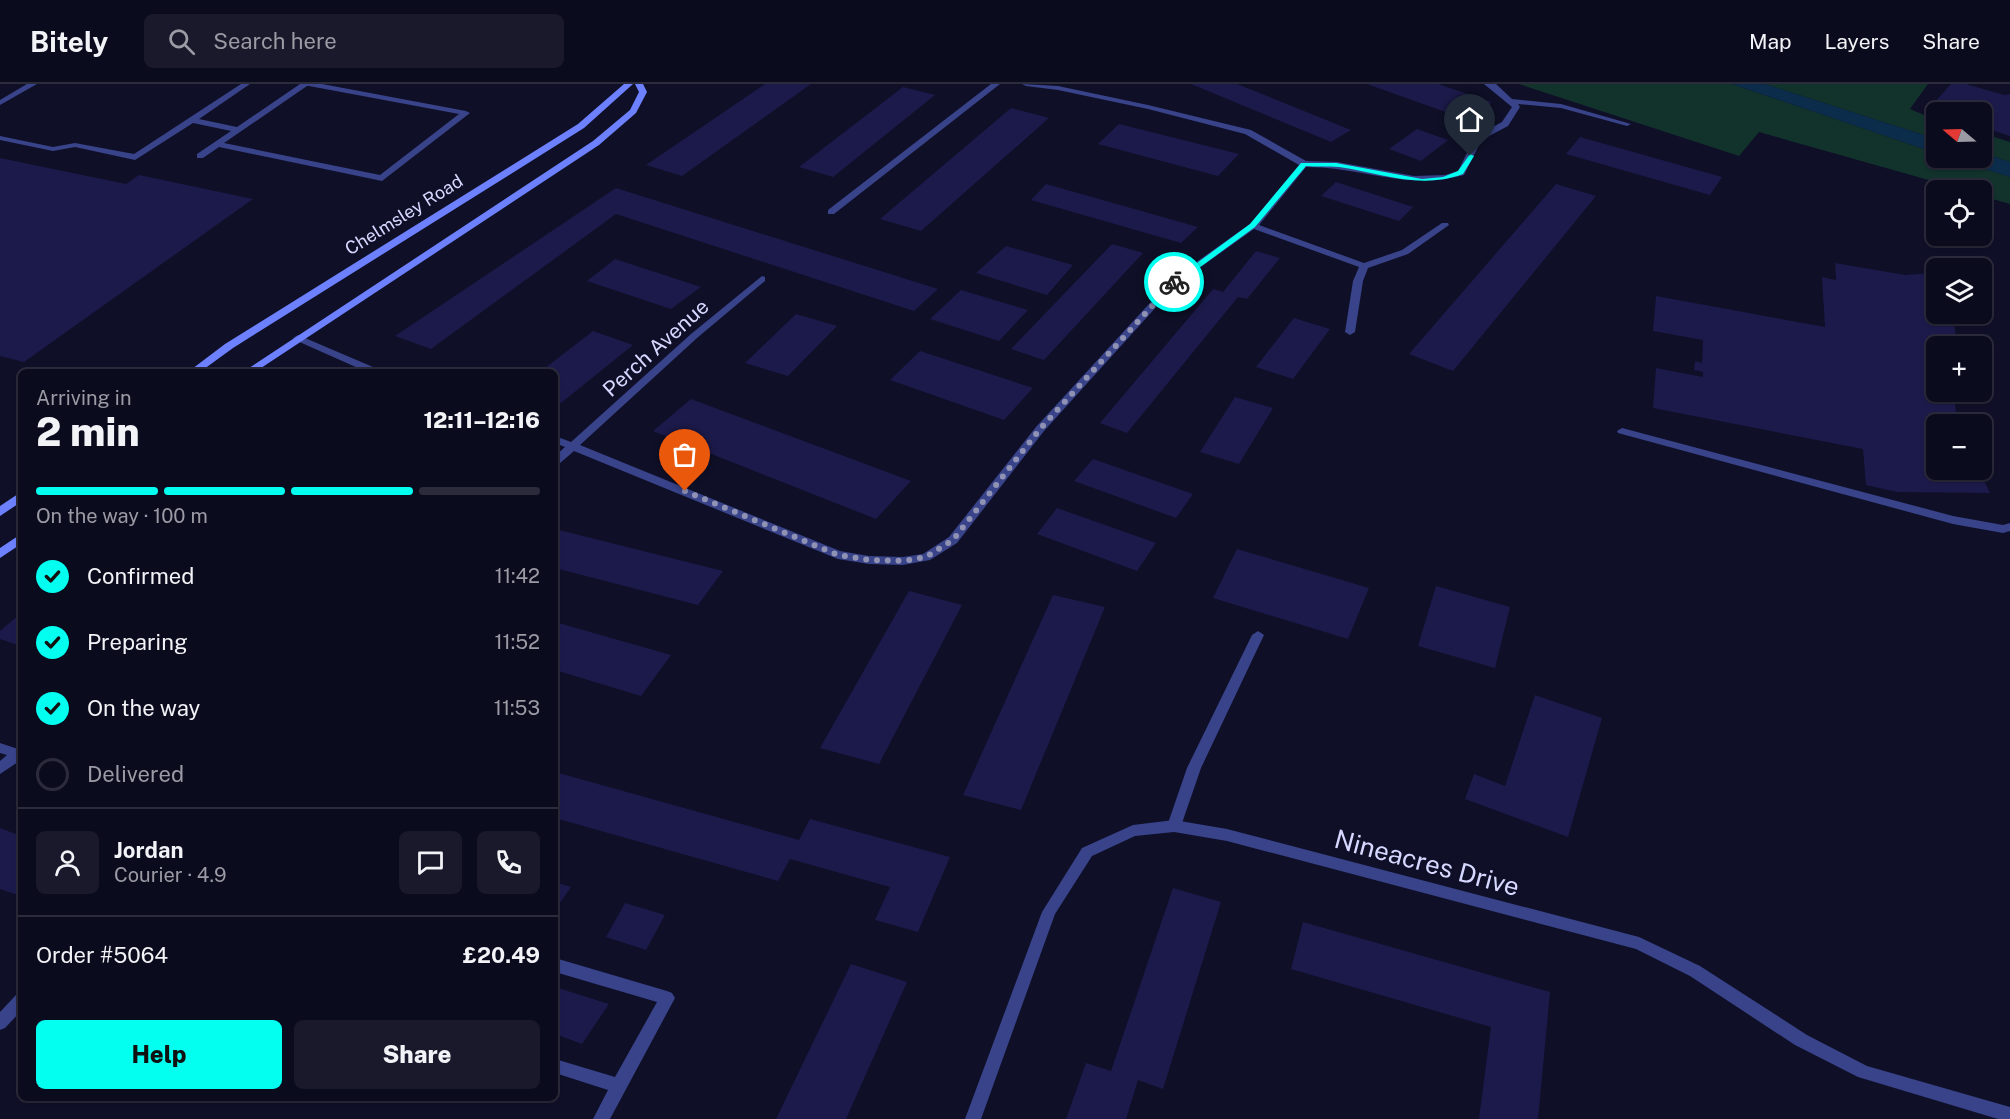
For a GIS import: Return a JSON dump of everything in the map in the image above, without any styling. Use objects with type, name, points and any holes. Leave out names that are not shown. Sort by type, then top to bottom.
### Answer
[{"type":"street","points":[[0,103],[33,84]]},
{"type":"street","points":[[0,138],[53,149],[75,145],[135,157],[246,84]]},
{"type":"street","points":[[200,156],[217,144],[307,84],[466,113],[382,178],[217,144]]},
{"type":"street","name":"Chelmsley Road","points":[[197,369],[229,346],[581,126],[629,84]]},
{"type":"street","points":[[252,369],[596,143],[633,111],[643,92],[639,84]]},
{"type":"street","points":[[831,212],[996,84]]},
{"type":"street","points":[[1026,84],[1060,86],[1248,132],[1304,164],[1336,165],[1422,181],[1444,179],[1461,173],[1480,138],[1500,129],[1512,119],[1516,107],[1488,84]]},
{"type":"street","points":[[1510,101],[1561,106],[1627,124]]},
{"type":"street","points":[[192,120],[238,130]]},
{"type":"street","points":[[558,440],[838,555],[869,560],[903,561],[926,557],[953,540],[1040,429],[1174,282],[1253,226],[1304,164]]},
{"type":"street","points":[[1253,226],[1364,266],[1405,252],[1445,225]]},
{"type":"street","points":[[1350,332],[1358,281],[1364,266]]},
{"type":"street","name":"Perch Avenue","points":[[558,460],[694,336],[762,279]]},
{"type":"street","points":[[298,338],[369,369]]},
{"type":"street","points":[[1622,432],[1953,520],[2002,529],[2010,527]]},
{"type":"street","points":[[0,512],[18,498]]},
{"type":"street","points":[[0,554],[18,540]]},
{"type":"street","points":[[1174,826],[1194,768],[1258,635]]},
{"type":"street","points":[[0,748],[18,754]]},
{"type":"street","points":[[0,769],[18,755]]},
{"type":"street","name":"Nineacres Drive","points":[[973,1119],[1049,912],[1087,852],[1132,831],[1174,826],[1227,835],[1639,943],[1695,971],[1801,1040],[1864,1072],[2010,1115]]},
{"type":"street","points":[[558,966],[667,998],[602,1119]]},
{"type":"street","points":[[0,1023],[18,1003]]},
{"type":"street","points":[[558,1067],[619,1086]]},
{"type":"green space","points":[[1519,84],[1732,84],[1926,150],[1926,168],[1982,168],[2010,177],[2010,204],[1992,199],[1992,180],[1929,180],[1759,132],[1739,156]]},
{"type":"green space","points":[[1765,84],[1928,84],[1910,109],[1926,116],[1926,136]]},
{"type":"green space","points":[[1992,136],[2010,142],[2010,162],[1992,156]]},
{"type":"water","points":[[1732,84],[1765,84],[1926,136],[1926,150]]},
{"type":"water","points":[[1992,156],[2010,162],[2010,177],[1982,168],[1992,168]]},
{"type":"building","points":[[765,84],[811,84],[682,176],[646,165]]},
{"type":"building","points":[[1191,84],[1237,84],[1351,130],[1331,142]]},
{"type":"building","points":[[1367,84],[1438,84],[1492,102],[1468,120]]},
{"type":"building","points":[[1951,84],[1966,84],[2004,95],[2010,94],[2010,136],[1992,130],[1992,102],[1935,102]]},
{"type":"building","points":[[903,87],[935,95],[833,177],[799,167]]},
{"type":"building","points":[[1011,108],[1049,118],[921,231],[880,219]]},
{"type":"building","points":[[1119,124],[1239,154],[1218,176],[1098,144]]},
{"type":"building","points":[[1417,129],[1448,140],[1421,161],[1389,149]]},
{"type":"building","points":[[1580,137],[1722,177],[1710,195],[1566,154]]},
{"type":"building","points":[[0,158],[126,184],[139,175],[253,199],[24,362],[0,356]]},
{"type":"building","points":[[1336,182],[1413,207],[1399,221],[1321,196]]},
{"type":"building","points":[[1046,184],[1198,227],[1181,243],[1031,200]]},
{"type":"building","points":[[1556,184],[1596,196],[1453,371],[1409,354]]},
{"type":"building","points":[[616,188],[938,289],[914,311],[616,214],[431,349],[395,336]]},
{"type":"building","points":[[1112,244],[1143,253],[1044,360],[1011,349]]},
{"type":"building","points":[[1006,246],[1073,265],[1047,295],[976,273]]},
{"type":"building","points":[[1256,251],[1280,258],[1247,299],[1238,297],[1127,433],[1100,423],[1213,289],[1223,292]]},
{"type":"building","points":[[615,259],[701,287],[671,309],[587,281]]},
{"type":"building","points":[[1835,263],[1905,275],[1926,274],[1926,324],[1954,324],[1956,336],[1926,336],[1926,402],[1955,402],[1956,414],[1926,414],[1926,480],[1984,480],[1990,493],[1897,492],[1866,485],[1863,449],[1653,408],[1656,368],[1703,377],[1703,372],[1694,370],[1695,361],[1702,363],[1703,340],[1653,331],[1656,296],[1825,327],[1822,277],[1836,280]]},
{"type":"building","points":[[961,290],[1028,310],[999,341],[930,319]]},
{"type":"building","points":[[796,314],[837,326],[788,376],[745,363]]},
{"type":"building","points":[[1294,318],[1330,329],[1293,379],[1256,367]]},
{"type":"building","points":[[593,331],[633,345],[561,403],[558,402],[558,369],[544,369]]},
{"type":"building","points":[[920,351],[1033,388],[1004,420],[890,380]]},
{"type":"building","points":[[1235,397],[1273,408],[1239,464],[1200,452]]},
{"type":"building","points":[[691,399],[911,481],[876,519],[653,431]]},
{"type":"building","points":[[1093,459],[1193,494],[1176,518],[1074,481]]},
{"type":"building","points":[[1057,508],[1156,543],[1137,571],[1037,534]]},
{"type":"building","points":[[558,530],[723,571],[698,605],[558,569]]},
{"type":"building","points":[[1237,549],[1369,588],[1348,639],[1213,598]]},
{"type":"building","points":[[1436,586],[1510,607],[1495,668],[1418,646]]},
{"type":"building","points":[[909,591],[962,605],[879,764],[820,748]]},
{"type":"building","points":[[1053,595],[1105,607],[1021,810],[963,795]]},
{"type":"building","points":[[18,616],[18,645],[0,639],[0,631]]},
{"type":"building","points":[[558,623],[671,655],[641,696],[558,671]]},
{"type":"building","points":[[1535,695],[1602,718],[1568,837],[1465,799],[1474,774],[1505,786]]},
{"type":"building","points":[[558,773],[799,840],[810,819],[950,857],[918,932],[875,920],[890,887],[790,859],[778,881],[558,819]]},
{"type":"building","points":[[0,828],[18,835],[18,895],[0,889]]},
{"type":"building","points":[[558,883],[571,887],[558,906]]},
{"type":"building","points":[[1173,888],[1221,902],[1163,1089],[1138,1080],[1126,1119],[1066,1119],[1086,1063],[1111,1071]]},
{"type":"building","points":[[625,903],[665,915],[646,950],[606,937]]},
{"type":"building","points":[[1303,922],[1550,992],[1538,1119],[1479,1119],[1491,1027],[1291,969]]},
{"type":"building","points":[[851,964],[907,982],[846,1119],[776,1119]]},
{"type":"building","points":[[558,988],[609,1004],[582,1044],[558,1035]]},
{"type":"way so far","points":[[685,491],[838,555],[869,560],[903,561],[926,557],[953,540],[1040,429],[1174,282]]},
{"type":"route","points":[[1174,282],[1253,226],[1304,164],[1336,165],[1422,181],[1444,179],[1461,173],[1470,156]]}]
